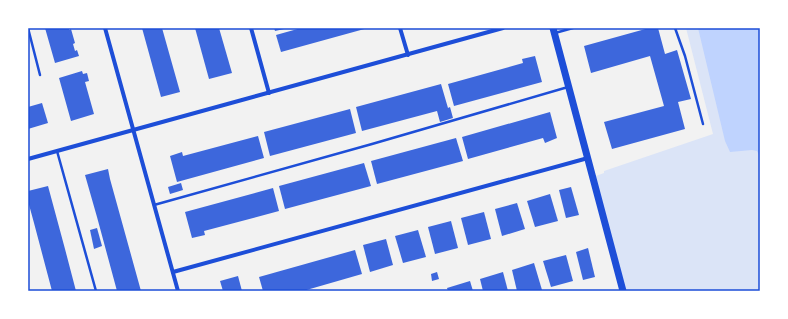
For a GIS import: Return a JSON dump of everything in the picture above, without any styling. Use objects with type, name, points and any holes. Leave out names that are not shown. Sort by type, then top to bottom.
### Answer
[{"type":"street","points":[[105,28],[178,291]]},
{"type":"street","points":[[251,28],[269,93]]},
{"type":"street","points":[[400,28],[408,55]]},
{"type":"street","points":[[28,158],[504,28]]},
{"type":"street","points":[[554,30],[623,291]]},
{"type":"street","points":[[173,272],[588,158]]},
{"type":"lane","points":[[28,28],[40,75]]},
{"type":"lane","points":[[554,30],[573,28]]},
{"type":"lane","points":[[675,28],[685,56],[703,124]]},
{"type":"lane","points":[[154,205],[569,87]]},
{"type":"lane","points":[[57,151],[96,291]]},
{"type":"shaded area","points":[[686,28],[718,28],[760,143],[760,291],[625,291],[593,177],[604,173],[604,171],[713,134]]},
{"type":"water","points":[[698,28],[760,28],[760,157],[757,151],[752,150],[730,152],[725,141]]},
{"type":"building","points":[[45,28],[71,29],[75,43],[73,44],[75,51],[77,50],[79,56],[55,63]]},
{"type":"building","points":[[142,28],[162,28],[180,92],[161,97]]},
{"type":"building","points":[[195,28],[219,28],[232,73],[209,79]]},
{"type":"building","points":[[274,28],[284,28],[284,29],[275,31]]},
{"type":"building","points":[[301,28],[368,28],[281,52],[276,35]]},
{"type":"building","points":[[649,28],[658,28],[665,54],[677,50],[691,99],[678,102],[685,129],[612,149],[604,122],[664,106],[650,56],[591,73],[584,46]]},
{"type":"building","points":[[535,56],[542,82],[454,106],[448,84],[523,63],[522,59]]},
{"type":"building","points":[[82,71],[83,74],[87,73],[89,81],[85,82],[94,114],[71,121],[59,78]]},
{"type":"building","points":[[441,84],[448,108],[450,107],[453,118],[440,122],[437,111],[362,131],[356,107]]},
{"type":"building","points":[[42,103],[48,123],[28,129],[28,107]]},
{"type":"building","points":[[350,109],[356,133],[270,156],[264,132]]},
{"type":"building","points":[[550,112],[557,138],[545,143],[543,138],[468,159],[462,137]]},
{"type":"building","points":[[258,136],[264,158],[177,182],[170,156],[182,152],[183,156]]},
{"type":"building","points":[[456,138],[463,161],[377,184],[371,161]]},
{"type":"building","points":[[364,163],[371,186],[285,209],[279,186]]},
{"type":"building","points":[[108,169],[141,291],[117,291],[85,175]]},
{"type":"building","points":[[181,183],[183,190],[170,194],[168,187]]},
{"type":"building","points":[[48,186],[76,291],[52,291],[28,201],[28,191]]},
{"type":"building","points":[[571,187],[579,215],[566,218],[559,190]]},
{"type":"building","points":[[273,188],[279,211],[204,231],[205,235],[192,238],[185,212]]},
{"type":"building","points":[[550,194],[558,221],[535,227],[527,201]]},
{"type":"building","points":[[517,203],[525,229],[502,236],[495,209]]},
{"type":"building","points":[[484,212],[491,239],[468,245],[461,218]]},
{"type":"building","points":[[451,221],[458,248],[435,254],[428,227]]},
{"type":"building","points":[[97,228],[102,246],[94,249],[90,230]]},
{"type":"building","points":[[418,230],[426,257],[403,263],[395,236]]},
{"type":"building","points":[[386,239],[393,265],[370,272],[363,245]]},
{"type":"building","points":[[588,248],[595,277],[583,280],[576,252]]},
{"type":"building","points":[[355,250],[362,274],[303,291],[263,291],[259,277]]},
{"type":"building","points":[[566,255],[573,281],[551,287],[543,261]]},
{"type":"building","points":[[534,263],[542,290],[517,291],[512,270]]},
{"type":"building","points":[[437,272],[439,279],[432,281],[431,274]]},
{"type":"building","points":[[503,272],[508,291],[483,291],[480,279]]},
{"type":"building","points":[[238,276],[242,291],[223,291],[220,281]]},
{"type":"building","points":[[470,281],[473,291],[448,291],[447,288]]}]
